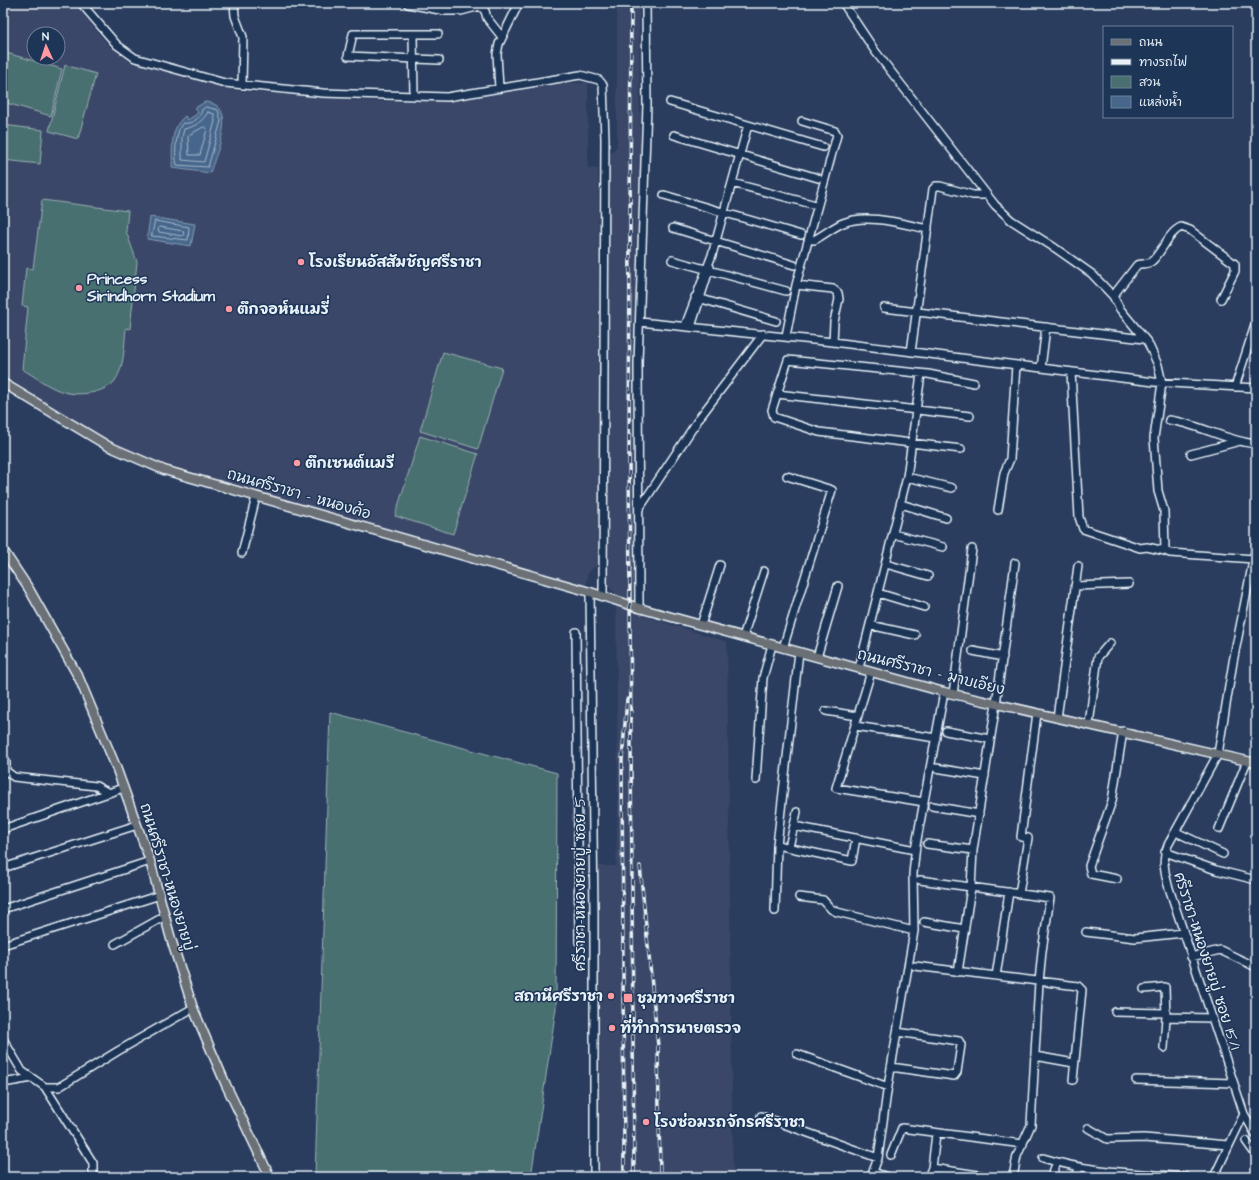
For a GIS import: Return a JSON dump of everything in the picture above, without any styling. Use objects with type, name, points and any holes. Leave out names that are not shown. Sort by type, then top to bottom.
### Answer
[{"type":"main road","name":"ถนนศรีราชา - หนองค้อ","points":[[3,383],[108,446],[128,456],[164,470],[603,596]]},
{"type":"main road","name":"ถนนศรีราชา-หนองยายบู่","points":[[3,550],[29,589],[79,678],[123,788],[150,861],[193,1008],[226,1085],[270,1177]]},
{"type":"main road","name":"ถนนศรีราชา - มาบเอียง","points":[[603,596],[639,608],[944,692],[1057,718],[1123,731],[1256,763]]},
{"type":"street","points":[[81,3],[117,45],[135,58],[225,83],[323,93],[447,97],[580,75],[598,80],[603,85],[605,178],[603,596]]},
{"type":"street","points":[[234,3],[236,16],[243,37],[242,85]]},
{"type":"street","points":[[499,88],[497,54],[499,44],[519,3]]},
{"type":"street","points":[[639,608],[638,510],[640,322],[647,105],[646,3]]},
{"type":"street","points":[[842,3],[875,51],[987,195],[1011,220],[1092,274],[1113,296],[1120,309],[1144,339],[1158,365],[1162,383],[1154,438],[1158,491],[1164,511],[1165,551]]},
{"type":"street","points":[[408,4],[445,11],[461,11],[480,6],[485,11],[487,18],[502,37]]},
{"type":"street","points":[[438,34],[353,34],[348,56],[439,60]]},
{"type":"street","points":[[413,35],[414,96]]},
{"type":"street","points":[[670,102],[823,147]]},
{"type":"street","points":[[786,336],[796,284],[837,135],[835,131],[802,121]]},
{"type":"street","points":[[688,326],[712,255],[748,125]]},
{"type":"street","points":[[674,135],[818,178]]},
{"type":"street","points":[[732,182],[812,204]]},
{"type":"street","points":[[911,352],[933,189],[936,186],[961,190],[973,195],[987,195]]},
{"type":"street","points":[[664,195],[801,235]]},
{"type":"street","points":[[809,239],[814,240],[842,223],[856,220],[879,220],[928,229]]},
{"type":"street","points":[[1113,296],[1137,265],[1148,264],[1171,235],[1181,227],[1190,230],[1235,264],[1235,271],[1221,299]]},
{"type":"street","points":[[673,228],[794,265]]},
{"type":"street","points":[[672,260],[707,271],[786,291]]},
{"type":"street","points":[[796,284],[833,289],[838,293],[833,342]]},
{"type":"street","points":[[698,298],[776,321]]},
{"type":"street","points":[[884,308],[1144,339]]},
{"type":"street","points":[[640,322],[786,336],[1162,383],[1256,388]]},
{"type":"street","points":[[1235,388],[1256,322]]},
{"type":"street","points":[[1041,368],[1046,327]]},
{"type":"street","points":[[638,510],[700,417],[764,334]]},
{"type":"street","points":[[961,449],[819,432],[774,417],[772,410],[788,360],[921,374],[974,383]]},
{"type":"street","points":[[998,510],[1004,473],[1010,459],[1016,365]]},
{"type":"street","points":[[1071,372],[1079,517],[1083,529],[1140,548],[1147,547],[1170,553],[1254,559]]},
{"type":"street","points":[[858,668],[907,478],[921,374]]},
{"type":"street","points":[[777,394],[970,416]]},
{"type":"street","points":[[1169,420],[1190,423],[1240,441],[1256,444]]},
{"type":"street","points":[[1192,454],[1240,441]]},
{"type":"street","points":[[783,648],[832,490],[787,476]]},
{"type":"street","points":[[907,478],[952,488]]},
{"type":"street","points":[[242,553],[256,497]]},
{"type":"street","points":[[901,504],[946,518]]},
{"type":"street","points":[[893,534],[943,547]]},
{"type":"street","name":"ศรีราชา-หนองยายบู่ ซอย 15/1","points":[[1255,1132],[1244,1114],[1211,1018],[1163,869],[1163,857],[1218,754],[1256,546]]},
{"type":"street","points":[[953,694],[972,549]]},
{"type":"street","points":[[958,972],[971,888],[973,850],[996,704],[1015,562]]},
{"type":"street","points":[[886,564],[928,576]]},
{"type":"street","points":[[701,625],[720,565]]},
{"type":"street","points":[[1057,718],[1078,566]]},
{"type":"street","points":[[743,637],[764,571]]},
{"type":"street","points":[[1075,586],[1129,584]]},
{"type":"street","points":[[817,657],[838,586]]},
{"type":"street","name":"ศรีราชา-หนองยายบู่ ซอย 5","points":[[590,592],[594,1177]]},
{"type":"street","points":[[878,593],[924,608]]},
{"type":"street","points":[[870,625],[915,635]]},
{"type":"street","points":[[576,632],[579,942]]},
{"type":"street","points":[[1089,724],[1098,657],[1110,642]]},
{"type":"street","points":[[756,780],[763,678],[772,645]]},
{"type":"street","points":[[973,651],[1002,657]]},
{"type":"street","points":[[775,911],[777,845],[799,652]]},
{"type":"street","points":[[871,672],[836,788],[924,802]]},
{"type":"street","points":[[887,1177],[872,1174],[878,1158],[891,1067],[914,930],[913,874],[916,850],[944,692]]},
{"type":"street","points":[[826,711],[858,716]]},
{"type":"street","points":[[1019,894],[1028,838],[1021,837],[1037,713]]},
{"type":"street","points":[[854,726],[936,738]]},
{"type":"street","points":[[578,730],[592,730]]},
{"type":"street","points":[[946,731],[990,739]]},
{"type":"street","points":[[1117,879],[1091,874],[1089,866],[1112,801],[1123,731]]},
{"type":"street","points":[[3,759],[6,761],[6,771],[14,777],[96,786],[109,792]]},
{"type":"street","points":[[1220,829],[1247,761]]},
{"type":"street","points":[[936,768],[985,776]]},
{"type":"street","points":[[3,829],[123,788]]},
{"type":"street","points":[[932,806],[979,814]]},
{"type":"street","points":[[789,847],[797,812]]},
{"type":"street","points":[[3,868],[137,825]]},
{"type":"street","points":[[794,826],[916,850]]},
{"type":"street","points":[[1176,832],[1223,854]]},
{"type":"street","points":[[777,845],[852,861],[856,838]]},
{"type":"street","points":[[927,844],[973,850]]},
{"type":"street","points":[[1165,852],[1216,870],[1256,880]]},
{"type":"street","points":[[3,909],[150,861]]},
{"type":"street","points":[[920,880],[1050,898],[1039,982],[1031,1125],[1017,1156],[1013,1177]]},
{"type":"street","points":[[996,976],[1009,892]]},
{"type":"street","points":[[3,945],[160,895]]},
{"type":"street","points":[[799,897],[823,900],[831,909],[837,912],[914,930]]},
{"type":"street","points":[[115,944],[165,916]]},
{"type":"street","points":[[924,922],[964,929]]},
{"type":"street","points":[[1086,932],[1135,938],[1183,933]]},
{"type":"street","points":[[1191,957],[1220,950],[1256,967]]},
{"type":"street","points":[[915,966],[1078,986],[1082,990],[1073,1080]]},
{"type":"street","points":[[1144,989],[1165,987],[1166,1015],[1164,1048]]},
{"type":"street","points":[[45,1087],[59,1088],[118,1051],[193,1008]]},
{"type":"street","points":[[1115,1012],[1211,1018]]},
{"type":"street","points":[[891,1067],[954,1076],[957,1072],[961,1045],[958,1041],[897,1032]]},
{"type":"street","points":[[3,1039],[22,1071],[45,1087],[93,1163],[93,1177]]},
{"type":"street","points":[[797,1054],[888,1087]]},
{"type":"street","points":[[1035,1056],[1074,1062]]},
{"type":"street","points":[[3,1083],[32,1078]]},
{"type":"street","points":[[1136,1080],[1233,1083]]},
{"type":"street","points":[[1214,1177],[1244,1114]]},
{"type":"street","points":[[761,1116],[878,1158]]},
{"type":"street","points":[[891,1155],[902,1128],[936,1134],[1023,1144]]},
{"type":"street","points":[[1088,1128],[1107,1139],[1144,1138],[1228,1145]]},
{"type":"street","points":[[928,1177],[932,1168],[936,1134]]},
{"type":"street","points":[[1246,1141],[1256,1155]]},
{"type":"street","points":[[1043,1158],[1100,1174],[1186,1177]]},
{"type":"street","points":[[1051,1177],[1057,1162]]},
{"type":"street","points":[[932,1168],[991,1177]]},
{"type":"street","points":[[1076,1177],[1079,1168]]},
{"type":"shaded area","name":"โรงเรียนอัสสัมชัญศรีราชา","points":[[3,3],[74,3],[108,45],[130,62],[238,91],[364,101],[450,102],[566,83],[588,83],[588,168],[598,169],[600,562],[588,573],[586,585],[170,468],[122,449],[3,376]]},
{"type":"shaded area","points":[[617,3],[639,3],[644,616],[727,642],[733,1177],[597,1177],[597,866],[616,866],[618,805],[616,594],[608,586],[609,155],[617,146]]},
{"type":"green space","points":[[3,52],[26,59],[26,66],[52,66],[62,69],[51,116],[3,102]]},
{"type":"green space","points":[[65,66],[96,74],[78,139],[49,131]]},
{"type":"green space","points":[[3,125],[43,130],[40,164],[3,160]]},
{"type":"green space","name":"Princess Sirindhorn Stadium","points":[[42,200],[128,211],[126,231],[137,262],[130,329],[126,328],[122,363],[118,376],[110,385],[95,392],[73,394],[64,392],[48,385],[22,369],[28,307],[22,306],[26,268],[33,269]]},
{"type":"green space","points":[[443,352],[502,368],[478,449],[420,431]]},
{"type":"green space","points":[[420,436],[478,454],[453,534],[395,516]]},
{"type":"green space","points":[[330,712],[557,773],[556,1008],[531,1177],[315,1177]]},
{"type":"water","points":[[205,102],[216,105],[221,111],[224,120],[223,131],[210,173],[172,168],[172,147],[176,127],[185,116],[188,120],[198,113],[195,108]]},
{"type":"water","points":[[150,217],[195,224],[191,246],[147,239]]},
{"type":"railway","points":[[631,3],[629,453],[634,1177]]},
{"type":"railway","points":[[624,1177],[622,760],[627,699]]},
{"type":"railway","points":[[640,866],[658,1046],[660,1177]]},
{"type":"place","name":"โรงเรียนอัสสัมชัญศรีราชา","points":[[301,262]]},
{"type":"place","name":"Princess Sirindhorn Stadium","points":[[79,288]]},
{"type":"place","name":"ตึกจอห์นแมรี่","points":[[229,309]]},
{"type":"place","name":"ตึกเซนต์แมรี","points":[[297,463]]},
{"type":"place","name":"สถานีศรีราชา","points":[[611,996]]},
{"type":"place","name":"ชุมทางศรีราชา","points":[[628,998]]},
{"type":"place","name":"ที่ทำการนายตรวจ","points":[[612,1028]]},
{"type":"place","name":"โรงซ่อมรถจักรศรีราชา","points":[[646,1122]]}]
